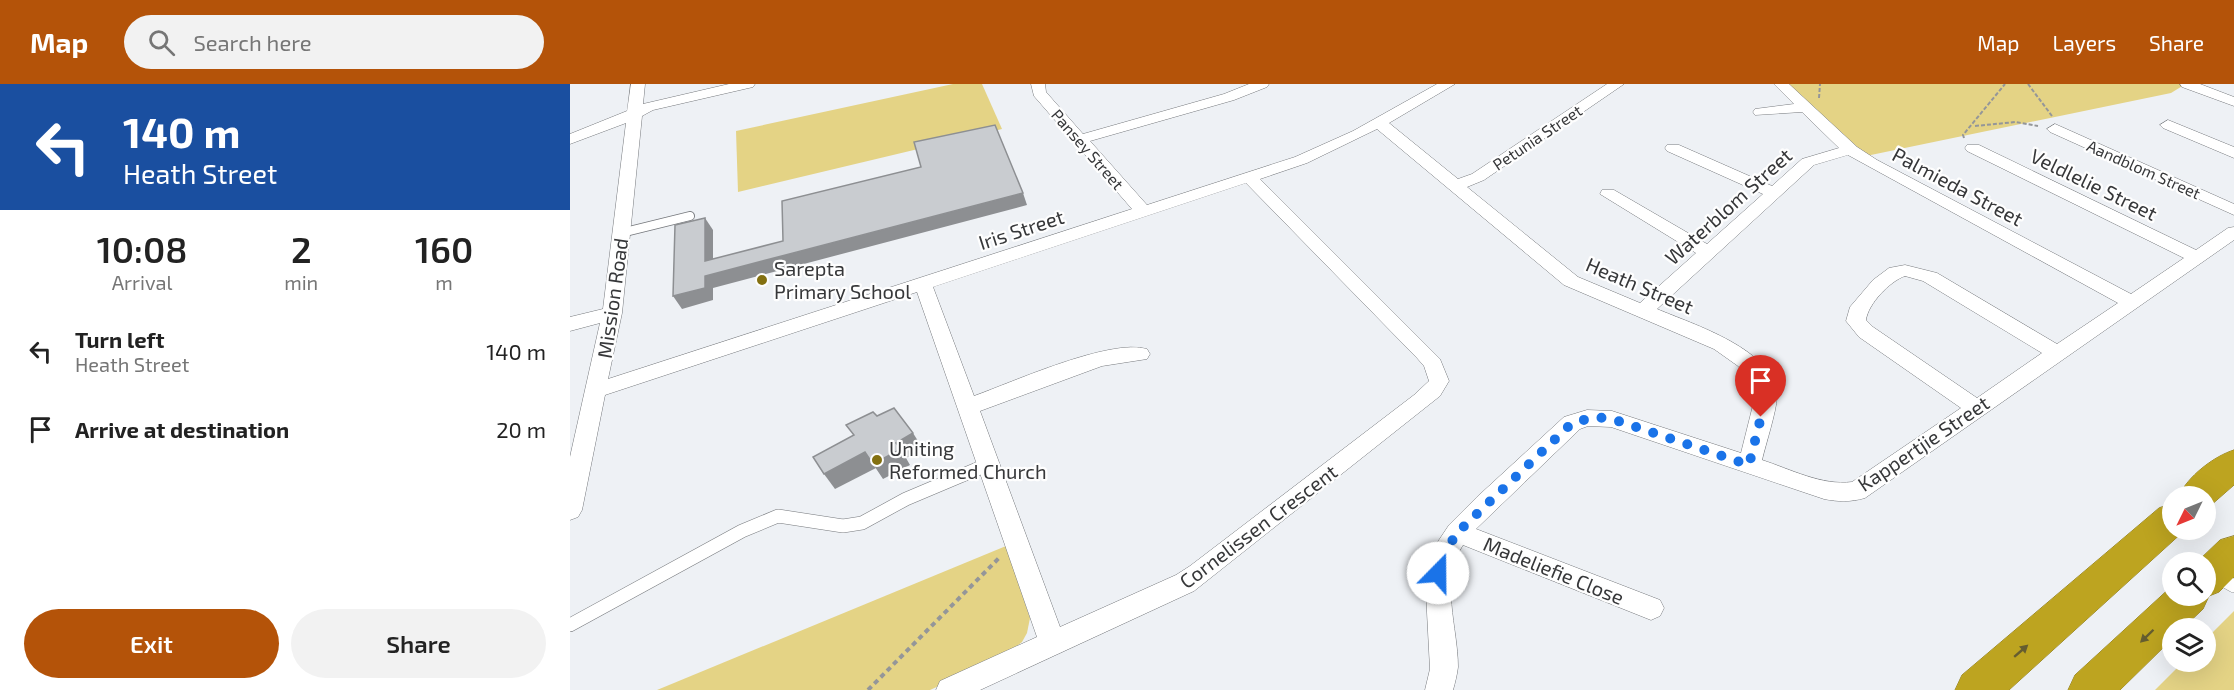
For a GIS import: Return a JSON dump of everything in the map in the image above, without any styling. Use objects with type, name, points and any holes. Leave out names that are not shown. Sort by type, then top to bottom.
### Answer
[{"type":"highway","points":[[2209,486],[2234,464]]},
{"type":"highway","points":[[1977,690],[2162,528]]},
{"type":"highway","points":[[2090,690],[2183,606]]},
{"type":"street","name":"Mission Road","points":[[570,510],[578,437],[597,390],[612,313],[638,84]]},
{"type":"street","points":[[570,139],[648,107],[748,84]]},
{"type":"street","name":"Pansey Street","points":[[1038,84],[1039,93],[1144,212]]},
{"type":"street","points":[[1081,139],[1229,97],[1262,84]]},
{"type":"street","name":"Iris Street","points":[[597,390],[1250,178],[1319,152],[1379,123],[1448,84]]},
{"type":"street","name":"Petunia Street","points":[[1455,186],[1478,177],[1617,84]]},
{"type":"street","name":"Palmieda Street","points":[[1781,84],[1851,150],[1899,179],[2131,302]]},
{"type":"street","points":[[2187,84],[2234,102]]},
{"type":"street","points":[[1760,112],[1805,107]]},
{"type":"street","name":"Heath Street","points":[[1379,123],[1571,281],[1721,344],[1745,361],[1761,378],[1766,397],[1749,465]]},
{"type":"street","points":[[2168,126],[2234,153]]},
{"type":"street","name":"Aandblom Street","points":[[2055,129],[2234,210]]},
{"type":"street","points":[[1673,148],[1774,193]]},
{"type":"street","name":"Veldlelie Street","points":[[1973,148],[2196,257]]},
{"type":"street","name":"Waterblom Street","points":[[1642,312],[1812,160],[1851,150]]},
{"type":"street","name":"Cornelissen Crescent","points":[[1053,644],[1185,583],[1199,574],[1422,400],[1433,391],[1439,381],[1433,364],[1424,353],[1250,178]]},
{"type":"street","points":[[1608,194],[1708,252]]},
{"type":"street","name":"Kappertjie Street","points":[[1439,690],[1444,669],[1438,573],[1446,550],[1458,532],[1567,427],[1587,418],[1612,419],[1824,490],[1841,493],[1857,490],[2234,232]]},
{"type":"street","points":[[1976,408],[1858,325],[1857,312],[1891,273],[1907,270],[1930,277],[2057,353]]},
{"type":"street","points":[[923,284],[1053,644],[950,690]]},
{"type":"street","points":[[570,324],[612,313]]},
{"type":"street","points":[[967,406],[1091,362],[1140,354]]},
{"type":"street","name":"Madeliefie Close","points":[[1458,532],[1650,608]]},
{"type":"lane","points":[[621,233],[690,216]]},
{"type":"lane","points":[[570,625],[742,531],[778,516],[843,526],[862,523],[906,499],[989,464]]},
{"type":"path","points":[[1973,148],[1963,135],[1975,126],[1996,93],[2005,84]]},
{"type":"path","points":[[1975,126],[2016,122],[2055,129],[2053,118],[2028,84]]},
{"type":"path","points":[[868,690],[987,569],[1017,545]]},
{"type":"shaded area","points":[[953,84],[982,84],[1002,129],[738,192],[736,131]]},
{"type":"shaded area","points":[[1787,84],[2184,85],[2171,93],[1866,156]]},
{"type":"shaded area","points":[[1006,546],[1030,618],[1027,633],[1022,642],[1004,656],[930,690],[657,690]]},
{"type":"shaded area","points":[[2234,611],[2234,690],[2155,690],[2173,672],[2216,672],[2216,629]]},
{"type":"building","points":[[995,125],[1023,193],[705,276],[705,288],[673,296],[675,225],[705,218],[705,261],[783,241],[782,201],[921,167],[914,142]]},
{"type":"building","points":[[894,408],[913,433],[896,443],[901,449],[873,464],[865,452],[824,474],[813,457],[854,435],[846,425],[873,412],[877,416]]},
{"type":"place","name":"Sarepta Primary School","points":[[762,280]]},
{"type":"place","name":"Uniting Reformed Church","points":[[877,460]]},
{"type":"route","points":[[1438,573],[1440,562],[1458,532],[1572,423],[1595,417],[1612,419],[1749,465],[1761,417]]}]
